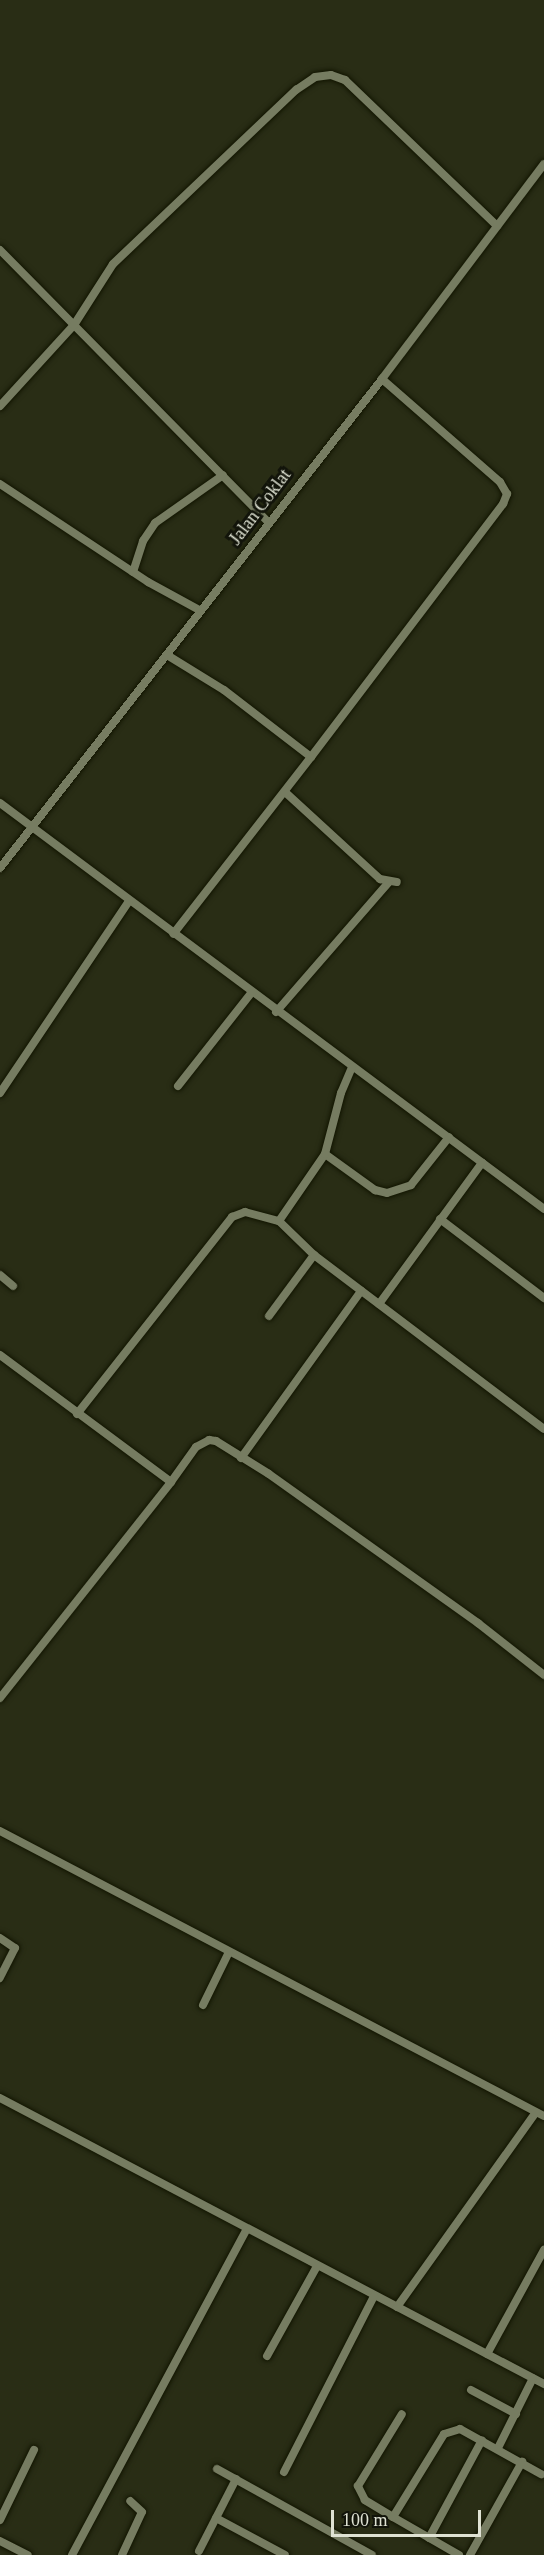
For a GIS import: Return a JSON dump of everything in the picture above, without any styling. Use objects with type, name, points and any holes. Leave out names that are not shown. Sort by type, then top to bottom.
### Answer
[{"type":"street","points":[[0,406],[74,326],[113,264],[296,90],[315,77],[331,75],[345,80],[497,226]]},
{"type":"street","name":"Jalan Coklat","points":[[0,868],[31,825],[382,379],[544,164]]},
{"type":"street","points":[[0,250],[268,523]]},
{"type":"street","points":[[173,934],[285,792],[503,504],[507,494],[500,482],[382,379]]},
{"type":"street","points":[[133,572],[155,523],[223,475]]},
{"type":"street","points":[[0,484],[133,572],[201,611]]},
{"type":"street","points":[[167,655],[224,690],[311,757]]},
{"type":"street","points":[[276,1012],[392,883],[285,792]]},
{"type":"street","points":[[0,803],[276,1012],[544,1209]]},
{"type":"street","points":[[0,1093],[129,901]]},
{"type":"street","points":[[178,1086],[252,992]]},
{"type":"street","points":[[279,1221],[326,1154],[352,1067]]},
{"type":"street","points":[[326,1154],[375,1190],[387,1192],[411,1185],[449,1137]]},
{"type":"street","points":[[379,1304],[482,1162]]},
{"type":"street","points":[[77,1414],[232,1217],[245,1212],[279,1221],[314,1255],[544,1429]]},
{"type":"street","points":[[440,1219],[544,1298]]},
{"type":"street","points":[[270,1316],[314,1255]]},
{"type":"street","points":[[0,1275],[14,1286]]},
{"type":"street","points":[[241,1458],[361,1291]]},
{"type":"street","points":[[0,1355],[171,1482]]},
{"type":"street","points":[[0,1698],[196,1448],[209,1440],[241,1458],[478,1623],[544,1675]]},
{"type":"street","points":[[0,1831],[540,2114],[397,2307]]},
{"type":"street","points":[[0,1938],[15,1948],[0,1978]]},
{"type":"street","points":[[203,2005],[229,1952]]},
{"type":"street","points":[[0,2098],[544,2384]]},
{"type":"street","points":[[72,2555],[247,2229]]},
{"type":"street","points":[[487,2354],[544,2250]]},
{"type":"street","points":[[267,2356],[317,2266]]},
{"type":"street","points":[[285,2472],[374,2296]]},
{"type":"street","points":[[498,2448],[533,2378]]},
{"type":"street","points":[[471,2390],[516,2414]]},
{"type":"street","points":[[402,2414],[358,2486],[366,2500],[459,2555]]},
{"type":"street","points":[[393,2517],[444,2434],[460,2429],[498,2448],[541,2474]]},
{"type":"street","points":[[429,2538],[482,2440]]},
{"type":"street","points":[[0,2520],[34,2450]]},
{"type":"street","points":[[470,2555],[522,2462]]},
{"type":"street","points":[[218,2469],[372,2555]]},
{"type":"street","points":[[199,2551],[236,2479]]},
{"type":"street","points":[[122,2555],[142,2512],[130,2500]]},
{"type":"street","points":[[216,2518],[285,2555]]},
{"type":"street","points":[[0,2541],[28,2555]]}]
